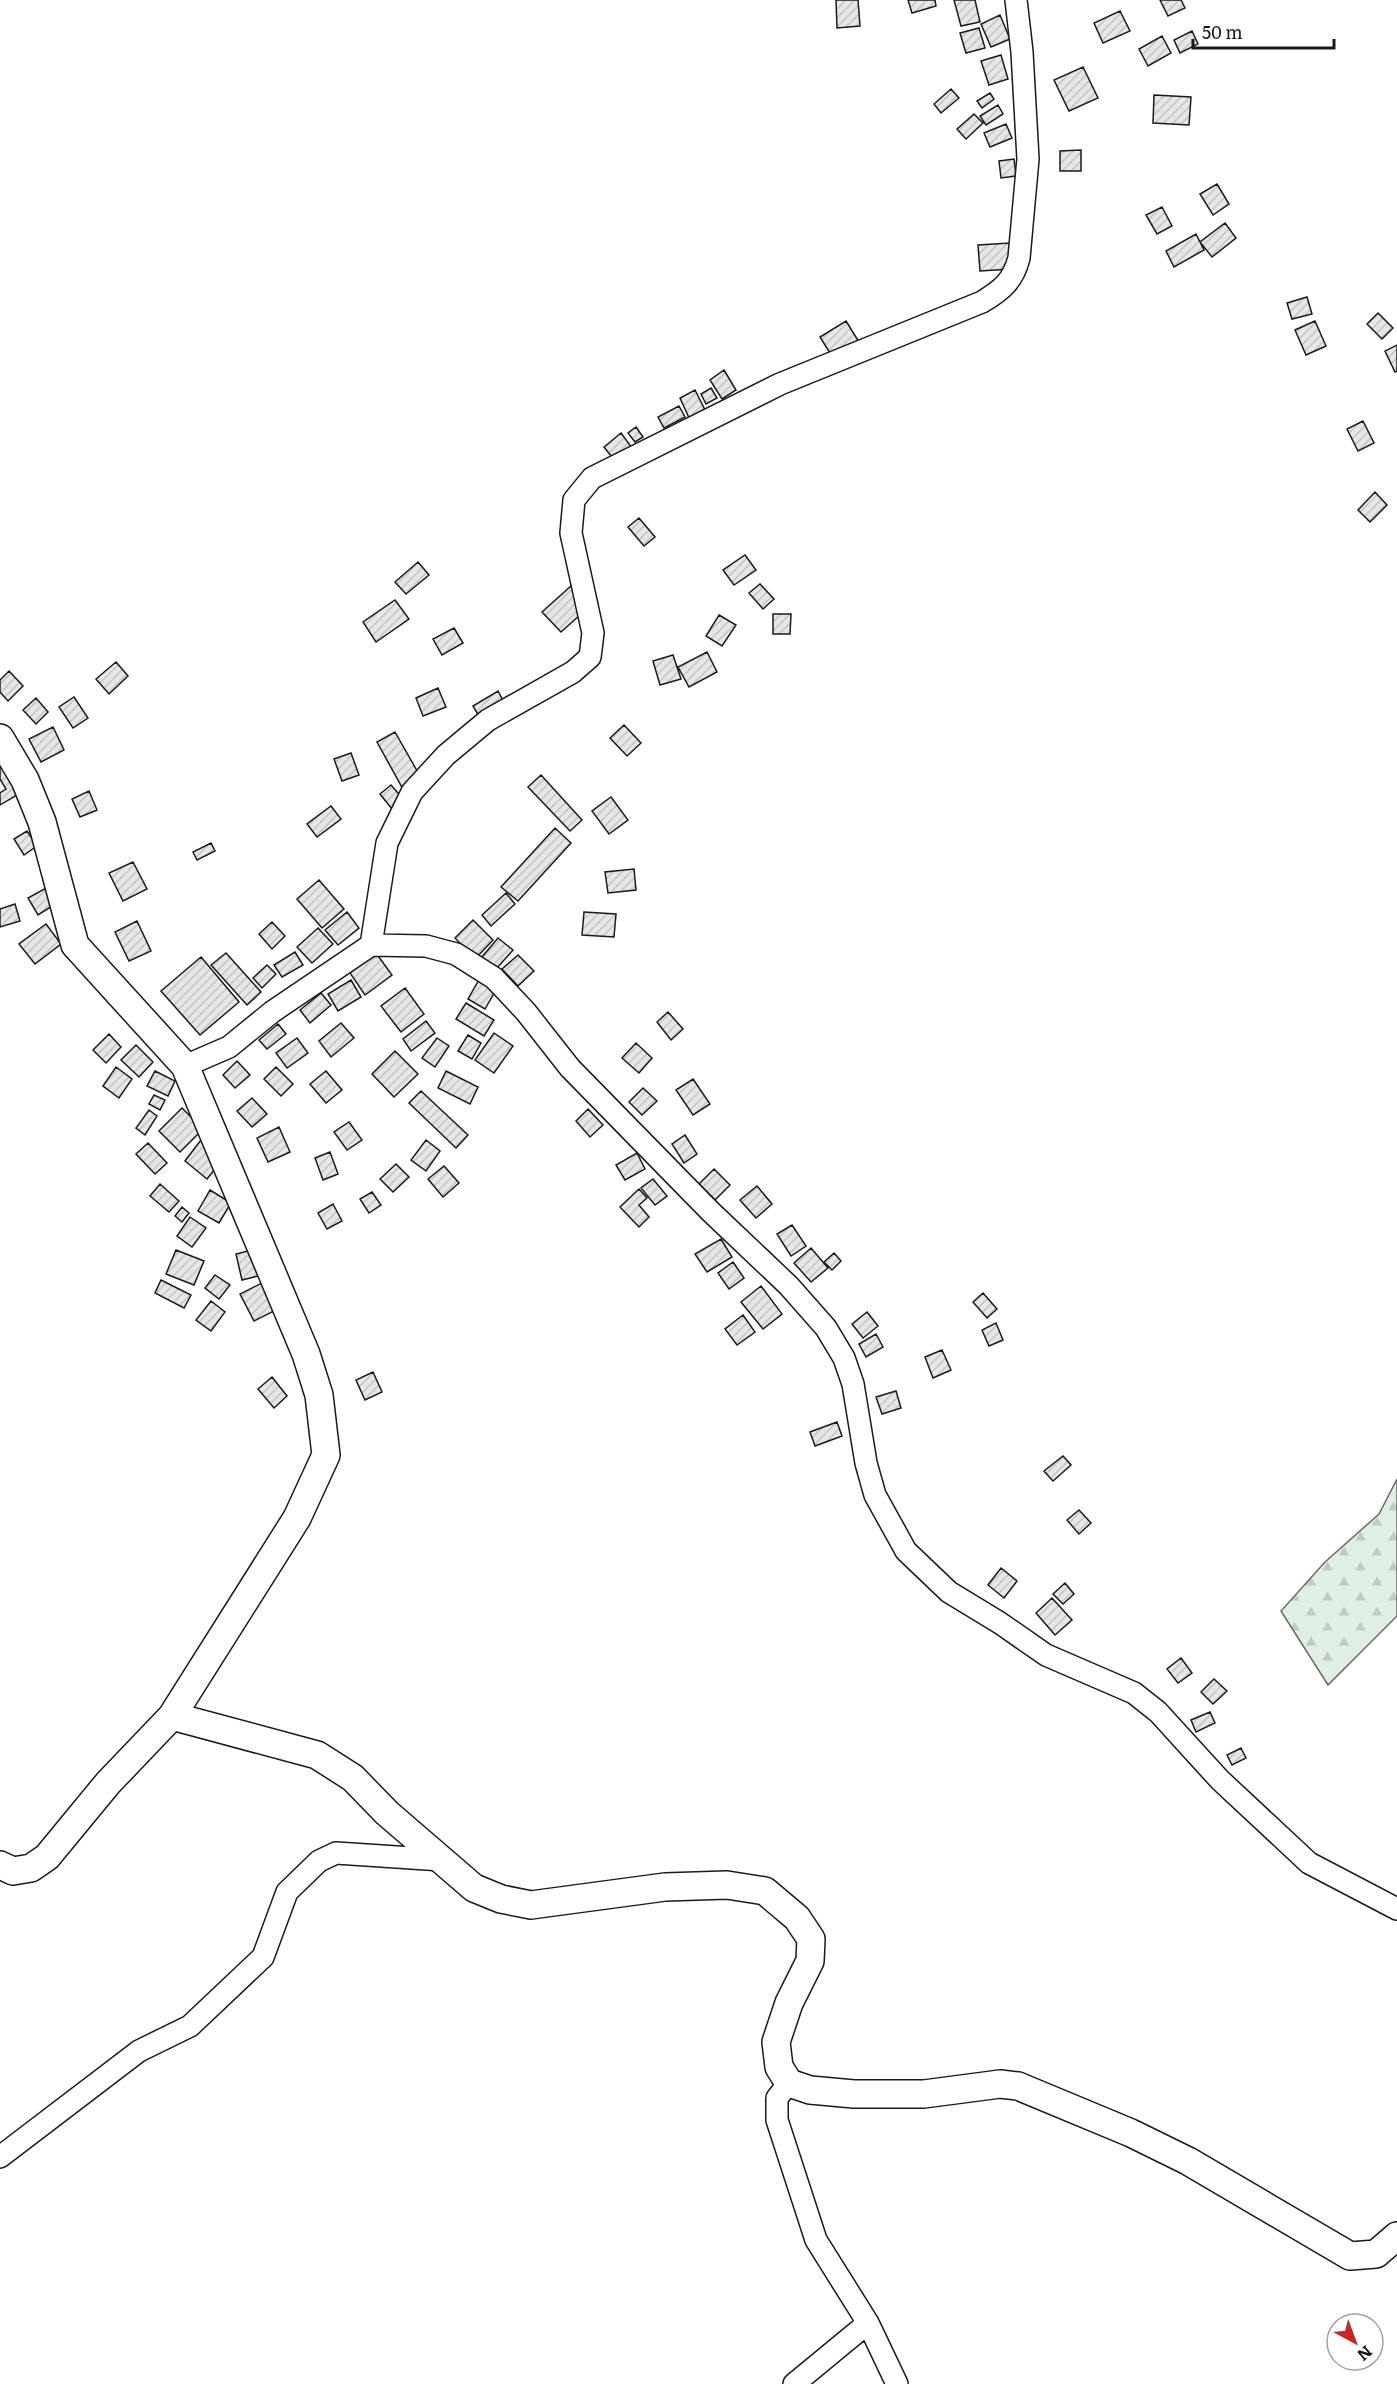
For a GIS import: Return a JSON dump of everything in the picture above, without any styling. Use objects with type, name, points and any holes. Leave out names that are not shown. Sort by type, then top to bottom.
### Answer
[{"type":"main road","points":[[0,738],[25,780],[42,822],[75,945],[185,1066],[306,1354],[319,1395],[326,1455],[297,1518],[172,1716],[108,1783],[47,1857],[31,1868],[13,1871],[0,1865]]},
{"type":"main road","points":[[172,1716],[317,1755],[352,1778],[387,1813],[474,1888],[501,1899],[531,1905],[665,1887],[727,1885],[765,1891],[797,1918],[811,1939],[810,1961],[789,2003],[776,2042],[779,2067],[789,2083],[810,2090],[854,2094],[924,2094],[1000,2084],[1018,2086],[1131,2133],[1188,2160],[1350,2256],[1376,2254],[1397,2236]]},
{"type":"street","points":[[371,945],[387,843],[412,792],[446,755],[488,720],[573,672],[590,657],[593,633],[571,533],[574,500],[592,478],[780,384],[982,302],[1003,289],[1015,273],[1019,258],[1028,159],[1022,52],[1016,0]]},
{"type":"street","points":[[185,1066],[229,1047],[272,1012],[371,945],[426,946],[446,951],[456,954],[494,978],[526,1012],[570,1068],[718,1219],[789,1286],[826,1328],[844,1358],[853,1384],[866,1464],[875,1495],[906,1551],[949,1592],[1000,1623],[1046,1656],[1134,1693],[1158,1712],[1220,1780],[1309,1863],[1397,1910]]},
{"type":"street","points":[[0,2157],[139,2051],[190,2026],[263,1957],[287,1892],[328,1856],[336,1853],[442,1860]]},
{"type":"street","points":[[789,2083],[777,2098],[777,2120],[816,2240],[868,2323],[897,2384]]},
{"type":"street","points":[[795,2384],[868,2323]]},
{"type":"green space","points":[[1397,1479],[1397,1616],[1328,1685],[1281,1611],[1325,1562],[1379,1514]]},
{"type":"building","points":[[836,0],[858,0],[860,26],[837,28]]},
{"type":"building","points":[[908,0],[935,0],[936,6],[912,13]]},
{"type":"building","points":[[954,0],[975,0],[980,22],[961,26]]},
{"type":"building","points":[[1160,0],[1181,0],[1185,8],[1168,16]]},
{"type":"building","points":[[1120,11],[1130,31],[1103,43],[1094,23]]},
{"type":"building","points":[[1000,15],[1010,39],[991,47],[981,24]]},
{"type":"building","points":[[979,28],[985,48],[966,53],[960,33]]},
{"type":"building","points":[[1192,31],[1198,44],[1180,53],[1174,40]]},
{"type":"building","points":[[1162,36],[1171,53],[1148,66],[1139,49]]},
{"type":"building","points":[[1001,55],[1008,79],[989,85],[981,61]]},
{"type":"building","points":[[1083,67],[1098,98],[1069,111],[1054,80]]},
{"type":"building","points":[[951,89],[959,98],[941,113],[934,104]]},
{"type":"building","points":[[990,93],[994,99],[982,108],[977,101]]},
{"type":"building","points":[[1154,95],[1191,97],[1189,125],[1153,123]]},
{"type":"building","points":[[998,105],[1003,114],[986,125],[980,116]]},
{"type":"building","points":[[974,114],[983,123],[966,139],[957,129]]},
{"type":"building","points":[[1006,124],[1012,138],[990,147],[984,133]]},
{"type":"building","points":[[1081,150],[1081,171],[1060,171],[1060,151]]},
{"type":"building","points":[[1014,159],[1016,176],[1001,178],[999,161]]},
{"type":"building","points":[[1217,184],[1229,204],[1213,215],[1200,194]]},
{"type":"building","points":[[1162,207],[1172,226],[1157,234],[1146,215]]},
{"type":"building","points":[[1225,223],[1236,238],[1212,257],[1200,242]]},
{"type":"building","points":[[1196,234],[1204,250],[1174,267],[1166,251]]},
{"type":"building","points":[[1010,243],[1012,269],[980,271],[978,245]]},
{"type":"building","points":[[1307,297],[1312,314],[1292,319],[1287,303]]},
{"type":"building","points":[[1378,313],[1393,328],[1382,339],[1367,324]]},
{"type":"building","points":[[846,321],[859,342],[833,358],[820,337]]},
{"type":"building","points":[[1315,321],[1326,346],[1306,355],[1295,330]]},
{"type":"building","points":[[1397,345],[1397,371],[1395,372],[1385,351]]},
{"type":"building","points":[[724,370],[736,390],[722,399],[710,380]]},
{"type":"building","points":[[711,388],[717,398],[706,404],[701,394]]},
{"type":"building","points":[[695,390],[706,412],[690,420],[680,398]]},
{"type":"building","points":[[679,406],[685,417],[664,428],[658,417]]},
{"type":"building","points":[[1363,421],[1374,443],[1358,451],[1347,429]]},
{"type":"building","points":[[636,427],[643,437],[635,442],[628,433]]},
{"type":"building","points":[[621,433],[632,448],[615,461],[604,447]]},
{"type":"building","points":[[1375,492],[1387,505],[1370,522],[1358,510]]},
{"type":"building","points":[[639,518],[655,537],[644,546],[628,527]]},
{"type":"building","points":[[745,555],[756,570],[734,585],[723,570]]},
{"type":"building","points":[[418,562],[429,575],[406,594],[395,582]]},
{"type":"building","points":[[760,584],[774,599],[763,609],[749,593]]},
{"type":"building","points":[[571,586],[590,606],[561,632],[542,612]]},
{"type":"building","points":[[395,600],[409,619],[376,642],[363,622]]},
{"type":"building","points":[[773,614],[791,614],[790,634],[773,634]]},
{"type":"building","points":[[719,615],[736,625],[722,646],[706,636]]},
{"type":"building","points":[[454,628],[463,643],[442,655],[433,639]]},
{"type":"building","points":[[707,652],[717,672],[689,687],[678,667]]},
{"type":"building","points":[[673,655],[681,679],[660,685],[653,661]]},
{"type":"building","points":[[116,662],[128,676],[109,694],[96,679]]},
{"type":"building","points":[[9,671],[23,686],[8,701],[0,692],[0,680]]},
{"type":"building","points":[[438,688],[446,707],[423,716],[416,698]]},
{"type":"building","points":[[498,691],[505,704],[480,718],[473,706]]},
{"type":"building","points":[[74,697],[88,718],[73,728],[59,707]]},
{"type":"building","points":[[36,698],[48,712],[36,724],[23,710]]},
{"type":"building","points":[[624,725],[641,743],[627,756],[610,738]]},
{"type":"building","points":[[53,727],[64,750],[41,762],[29,739]]},
{"type":"building","points":[[395,732],[420,776],[404,791],[377,742]]},
{"type":"building","points":[[351,753],[359,775],[342,781],[334,759]]},
{"type":"building","points":[[6,761],[24,791],[0,805],[0,793],[6,789],[0,779],[0,765]]},
{"type":"building","points":[[541,775],[582,820],[570,831],[528,787]]},
{"type":"building","points":[[391,785],[404,800],[392,809],[380,794]]},
{"type":"building","points":[[89,791],[97,810],[80,817],[72,799]]},
{"type":"building","points":[[611,797],[628,820],[609,834],[592,811]]},
{"type":"building","points":[[331,806],[341,819],[317,837],[307,824]]},
{"type":"building","points":[[555,828],[571,843],[518,901],[501,887]]},
{"type":"building","points":[[27,831],[37,846],[24,855],[14,839]]},
{"type":"building","points":[[211,843],[215,851],[197,860],[193,852]]},
{"type":"building","points":[[133,862],[147,889],[123,901],[109,873]]},
{"type":"building","points":[[634,869],[636,890],[608,893],[605,872]]},
{"type":"building","points":[[319,880],[344,909],[322,928],[297,899]]},
{"type":"building","points":[[48,887],[57,903],[38,915],[28,898]]},
{"type":"building","points":[[506,893],[515,904],[491,926],[482,915]]},
{"type":"building","points":[[15,904],[20,921],[0,927],[0,909]]},
{"type":"building","points":[[347,912],[359,928],[338,945],[325,930]]},
{"type":"building","points":[[584,912],[616,914],[614,937],[582,935]]},
{"type":"building","points":[[473,920],[493,940],[475,959],[455,938]]},
{"type":"building","points":[[137,921],[151,951],[129,961],[115,932]]},
{"type":"building","points":[[272,922],[285,936],[272,949],[259,934]]},
{"type":"building","points":[[46,924],[61,944],[35,964],[19,944]]},
{"type":"building","points":[[318,928],[333,944],[312,963],[297,947]]},
{"type":"building","points":[[498,938],[513,950],[496,969],[482,957]]},
{"type":"building","points":[[295,952],[303,965],[282,977],[274,965]]},
{"type":"building","points":[[226,953],[261,992],[247,1005],[211,965]]},
{"type":"building","points":[[376,953],[392,975],[365,995],[350,973]]},
{"type":"building","points":[[518,955],[534,971],[518,986],[502,969]]},
{"type":"building","points":[[201,957],[239,1002],[200,1035],[161,991]]},
{"type":"building","points":[[267,965],[276,974],[262,988],[253,978]]},
{"type":"building","points":[[480,978],[497,988],[485,1009],[468,999]]},
{"type":"building","points":[[351,980],[361,997],[338,1011],[328,994]]},
{"type":"building","points":[[405,988],[424,1014],[401,1032],[381,1006]]},
{"type":"building","points":[[321,993],[331,1005],[310,1023],[300,1010]]},
{"type":"building","points":[[466,1003],[494,1020],[484,1036],[456,1019]]},
{"type":"building","points":[[668,1012],[683,1029],[671,1040],[657,1022]]},
{"type":"building","points":[[426,1021],[435,1033],[411,1051],[403,1039]]},
{"type":"building","points":[[341,1023],[354,1038],[331,1057],[319,1041]]},
{"type":"building","points":[[278,1024],[286,1034],[267,1049],[259,1040]]},
{"type":"building","points":[[494,1033],[513,1046],[494,1073],[475,1060]]},
{"type":"building","points":[[109,1034],[121,1047],[106,1063],[93,1050]]},
{"type":"building","points":[[468,1035],[481,1043],[472,1059],[458,1051]]},
{"type":"building","points":[[297,1038],[308,1053],[287,1068],[276,1053]]},
{"type":"building","points":[[437,1038],[449,1046],[435,1067],[422,1058]]},
{"type":"building","points":[[636,1043],[652,1058],[639,1073],[622,1058]]},
{"type":"building","points":[[136,1045],[153,1062],[139,1077],[121,1060]]},
{"type":"building","points":[[395,1051],[418,1074],[394,1097],[372,1074]]},
{"type":"building","points":[[237,1061],[250,1075],[235,1088],[223,1075]]},
{"type":"building","points":[[116,1067],[132,1079],[119,1098],[103,1086]]},
{"type":"building","points":[[276,1067],[293,1084],[281,1096],[264,1079]]},
{"type":"building","points":[[155,1071],[175,1081],[168,1096],[147,1086]]},
{"type":"building","points":[[326,1071],[342,1090],[326,1103],[310,1084]]},
{"type":"building","points":[[446,1071],[478,1087],[470,1104],[438,1088]]},
{"type":"building","points":[[693,1079],[710,1104],[693,1115],[676,1090]]},
{"type":"building","points":[[643,1088],[657,1101],[642,1115],[629,1102]]},
{"type":"building","points":[[421,1091],[468,1135],[456,1148],[409,1103]]},
{"type":"building","points":[[154,1095],[165,1100],[160,1110],[149,1104]]},
{"type":"building","points":[[252,1098],[267,1114],[252,1127],[237,1111]]},
{"type":"building","points":[[182,1108],[203,1129],[180,1152],[159,1131]]},
{"type":"building","points":[[588,1109],[603,1125],[590,1137],[576,1121]]},
{"type":"building","points":[[149,1110],[157,1116],[145,1135],[136,1128]]},
{"type":"building","points":[[349,1122],[362,1140],[347,1150],[334,1132]]},
{"type":"building","points":[[279,1127],[290,1152],[268,1162],[257,1138]]},
{"type":"building","points":[[685,1135],[697,1154],[684,1163],[672,1144]]},
{"type":"building","points":[[204,1136],[227,1154],[207,1179],[185,1161]]},
{"type":"building","points":[[426,1140],[440,1151],[426,1171],[411,1160]]},
{"type":"building","points":[[148,1143],[167,1163],[155,1174],[136,1154]]},
{"type":"building","points":[[330,1152],[338,1174],[323,1180],[315,1158]]},
{"type":"building","points":[[637,1153],[645,1169],[625,1180],[616,1165]]},
{"type":"building","points":[[396,1164],[409,1177],[393,1192],[380,1179]]},
{"type":"building","points":[[444,1166],[459,1183],[443,1197],[428,1179]]},
{"type":"building","points":[[714,1169],[730,1185],[715,1200],[699,1184]]},
{"type":"building","points":[[653,1179],[667,1196],[655,1205],[641,1188]]},
{"type":"building","points":[[160,1184],[179,1201],[169,1212],[150,1196]]},
{"type":"building","points":[[757,1186],[772,1204],[756,1218],[740,1200]]},
{"type":"building","points":[[639,1189],[647,1198],[639,1205],[649,1217],[639,1227],[620,1207]]},
{"type":"building","points":[[210,1190],[231,1203],[219,1223],[198,1211]]},
{"type":"building","points":[[372,1192],[381,1205],[369,1213],[360,1199]]},
{"type":"building","points":[[333,1204],[342,1221],[327,1229],[318,1213]]},
{"type":"building","points":[[182,1207],[189,1213],[182,1222],[175,1216]]},
{"type":"building","points":[[190,1217],[206,1228],[192,1247],[177,1236]]},
{"type":"building","points":[[792,1225],[806,1246],[791,1256],[777,1234]]},
{"type":"building","points":[[721,1239],[732,1257],[707,1272],[695,1254]]},
{"type":"building","points":[[260,1248],[266,1274],[242,1280],[236,1254]]},
{"type":"building","points":[[811,1248],[828,1268],[811,1282],[794,1263]]},
{"type":"building","points":[[176,1250],[204,1261],[194,1285],[166,1274]]},
{"type":"building","points":[[834,1253],[841,1261],[832,1270],[824,1262]]},
{"type":"building","points":[[733,1262],[744,1278],[729,1289],[718,1273]]},
{"type":"building","points":[[215,1275],[230,1285],[219,1299],[205,1288]]},
{"type":"building","points":[[161,1280],[191,1295],[184,1308],[155,1293]]},
{"type":"building","points":[[266,1281],[280,1308],[254,1321],[240,1294]]},
{"type":"building","points":[[761,1286],[782,1314],[763,1329],[741,1302]]},
{"type":"building","points":[[983,1293],[997,1309],[987,1318],[973,1302]]},
{"type":"building","points":[[211,1301],[225,1312],[211,1331],[196,1320]]},
{"type":"building","points":[[867,1312],[878,1326],[863,1338],[852,1324]]},
{"type":"building","points":[[743,1315],[755,1332],[737,1345],[725,1329]]},
{"type":"building","points":[[996,1323],[1003,1340],[989,1346],[982,1330]]},
{"type":"building","points":[[876,1334],[883,1347],[866,1357],[859,1344]]},
{"type":"building","points":[[942,1350],[951,1370],[933,1378],[925,1357]]},
{"type":"building","points":[[373,1372],[382,1392],[365,1400],[356,1380]]},
{"type":"building","points":[[272,1377],[287,1396],[274,1408],[258,1389]]},
{"type":"building","points":[[896,1391],[901,1408],[882,1414],[876,1397]]},
{"type":"building","points":[[837,1422],[842,1436],[815,1446],[810,1432]]},
{"type":"building","points":[[1063,1456],[1071,1465],[1053,1481],[1044,1471]]},
{"type":"building","points":[[1079,1510],[1091,1523],[1079,1534],[1067,1520]]},
{"type":"building","points":[[1001,1568],[1017,1581],[1004,1598],[988,1585]]},
{"type":"building","points":[[1065,1583],[1074,1594],[1063,1604],[1053,1594]]},
{"type":"building","points":[[1052,1598],[1072,1620],[1055,1635],[1036,1613]]},
{"type":"building","points":[[1181,1658],[1192,1673],[1178,1683],[1167,1669]]},
{"type":"building","points":[[1214,1679],[1227,1691],[1213,1704],[1201,1692]]},
{"type":"building","points":[[1210,1712],[1215,1723],[1196,1732],[1191,1720]]},
{"type":"building","points":[[1241,1748],[1246,1758],[1232,1765],[1227,1755]]}]
